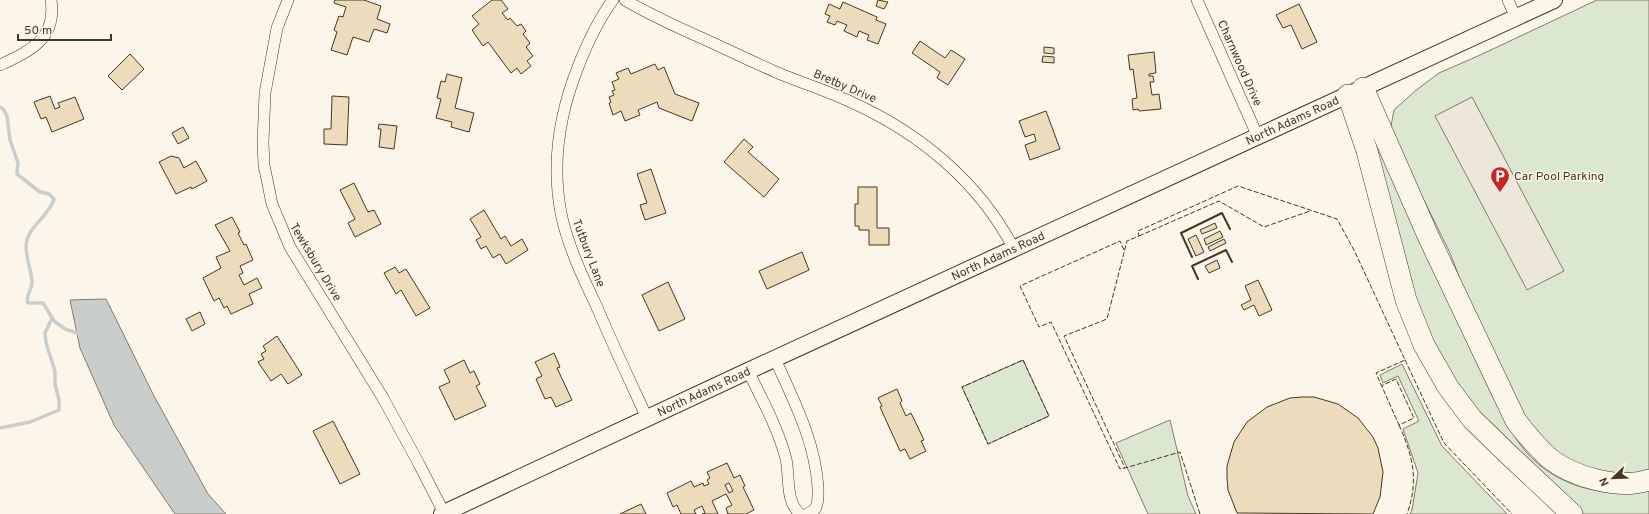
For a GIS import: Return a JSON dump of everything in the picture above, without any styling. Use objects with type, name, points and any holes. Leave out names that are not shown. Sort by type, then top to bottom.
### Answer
[{"type":"highway","points":[[1355,92],[1429,238],[1516,421],[1532,441],[1550,458],[1569,470],[1593,479],[1616,483],[1649,480]]},
{"type":"highway","points":[[1355,92],[1367,150],[1406,300],[1424,344],[1448,387],[1472,419],[1572,514]]},
{"type":"street","points":[[0,65],[32,48],[40,42],[49,28],[52,15],[51,0]]},
{"type":"street","name":"Tewksbury Drive","points":[[288,0],[277,28],[265,93],[263,143],[264,166],[272,204],[282,232],[290,247],[379,392],[419,464],[443,514]]},
{"type":"street","name":"Tutbury Lane","points":[[613,0],[604,11],[589,41],[567,98],[559,136],[558,178],[562,216],[569,242],[647,418]]},
{"type":"street","name":"Bretby Drive","points":[[625,0],[778,73],[850,101],[896,125],[938,155],[972,188],[991,210],[1014,249]]},
{"type":"street","name":"Charnwood Drive","points":[[1197,0],[1258,137]]},
{"type":"street","points":[[1508,0],[1516,18]]},
{"type":"street","name":"North Adams Road","points":[[443,514],[748,371],[1554,0]]},
{"type":"street","points":[[775,359],[801,418],[813,453],[818,498],[815,508],[807,514]]},
{"type":"street","points":[[748,371],[782,444],[786,460],[792,504],[800,514]]},
{"type":"green space","points":[[1597,0],[1649,0],[1649,472],[1615,474],[1590,470],[1566,459],[1547,445],[1524,417],[1473,313],[1450,253],[1395,142],[1391,126],[1394,110],[1415,91],[1439,73]]},
{"type":"green space","points":[[1375,141],[1490,391],[1506,423],[1526,452],[1538,464],[1552,474],[1567,482],[1582,487],[1615,493],[1649,491],[1649,514],[1584,514],[1474,408],[1450,374],[1427,333],[1411,290]]},
{"type":"green space","points":[[1023,360],[1049,416],[988,444],[962,387]]},
{"type":"green space","points":[[1402,364],[1442,446],[1507,514],[1410,514],[1418,473],[1403,429],[1419,421],[1398,376],[1383,383],[1380,375]]},
{"type":"green space","points":[[1170,420],[1188,496],[1196,514],[1148,514],[1116,443]]},
{"type":"shaded area","name":"Car Pool Parking","points":[[1472,97],[1564,271],[1527,290],[1435,116]]},
{"type":"shaded area","points":[[106,299],[154,396],[208,494],[226,514],[175,514],[114,425],[80,348],[70,300]]},
{"type":"building","points":[[335,0],[364,0],[381,6],[377,19],[390,24],[387,33],[374,29],[369,42],[353,37],[347,55],[331,50],[337,32],[334,30],[339,16],[343,17],[346,7],[334,3]]},
{"type":"building","points":[[492,0],[501,0],[508,9],[502,13],[508,20],[510,18],[517,26],[521,24],[526,31],[523,34],[530,43],[526,47],[533,56],[527,61],[531,66],[521,74],[517,68],[511,73],[488,42],[483,46],[472,30],[479,24],[472,16]]},
{"type":"building","points":[[878,0],[888,2],[884,9],[876,6]]},
{"type":"building","points":[[843,2],[877,17],[876,20],[886,24],[878,44],[867,40],[869,35],[859,31],[857,37],[844,31],[847,25],[837,21],[835,25],[827,22],[830,16],[825,14],[829,4],[840,9]]},
{"type":"building","points":[[1299,4],[1317,42],[1302,49],[1291,25],[1283,28],[1276,15]]},
{"type":"building","points":[[920,41],[945,58],[951,50],[965,59],[948,85],[937,78],[940,72],[912,53]]},
{"type":"building","points":[[1044,47],[1054,48],[1054,54],[1044,53]]},
{"type":"building","points":[[1154,52],[1156,73],[1149,74],[1149,76],[1153,76],[1154,82],[1150,82],[1152,95],[1159,94],[1161,109],[1139,111],[1138,109],[1133,110],[1132,99],[1137,98],[1133,69],[1130,70],[1128,55]]},
{"type":"building","points":[[130,54],[144,69],[122,90],[108,76]]},
{"type":"building","points":[[1043,56],[1054,57],[1054,63],[1042,62]]},
{"type":"building","points":[[655,64],[658,70],[664,67],[675,94],[699,103],[692,121],[659,108],[657,102],[638,110],[640,115],[625,121],[621,111],[613,115],[609,103],[611,102],[609,97],[614,95],[612,91],[615,90],[612,82],[619,79],[616,73],[628,68],[631,74]]},
{"type":"building","points":[[447,74],[462,78],[455,108],[474,113],[469,132],[451,127],[452,122],[436,118],[441,99],[437,98],[441,81],[445,82]]},
{"type":"building","points":[[50,96],[55,109],[60,107],[58,103],[75,97],[84,119],[52,132],[46,117],[41,119],[34,102]]},
{"type":"building","points":[[332,96],[349,97],[347,145],[324,144],[324,129],[331,129]]},
{"type":"building","points":[[1046,111],[1060,149],[1030,160],[1025,145],[1036,141],[1034,134],[1025,137],[1019,121]]},
{"type":"building","points":[[379,124],[397,126],[394,149],[379,147],[381,129],[378,129]]},
{"type":"building","points":[[183,127],[189,138],[178,144],[172,133]]},
{"type":"building","points":[[744,139],[753,147],[748,152],[779,179],[764,197],[724,162]]},
{"type":"building","points":[[171,156],[179,158],[184,168],[196,161],[207,181],[192,189],[191,187],[176,194],[159,162]]},
{"type":"building","points":[[651,169],[666,213],[645,220],[640,205],[647,203],[637,174]]},
{"type":"building","points":[[354,183],[368,212],[374,210],[381,224],[355,237],[348,223],[355,219],[340,190]]},
{"type":"building","points":[[858,187],[877,187],[877,228],[889,228],[889,245],[869,245],[869,230],[859,230],[859,226],[855,226],[855,204],[858,204]]},
{"type":"building","points":[[484,210],[501,239],[505,236],[511,246],[522,239],[528,250],[506,264],[500,254],[493,258],[486,246],[481,249],[476,240],[481,237],[470,219]]},
{"type":"building","points":[[232,217],[240,232],[238,233],[244,245],[246,244],[253,260],[240,266],[243,273],[239,275],[244,285],[257,278],[262,288],[249,294],[253,304],[231,314],[227,306],[224,308],[219,298],[214,301],[203,278],[221,268],[216,257],[230,251],[215,225]]},
{"type":"building","points":[[1215,223],[1217,228],[1202,234],[1200,230]]},
{"type":"building","points":[[1220,231],[1223,237],[1206,245],[1204,239]]},
{"type":"building","points":[[1196,235],[1204,252],[1196,256],[1188,239]]},
{"type":"building","points":[[1224,239],[1226,243],[1210,251],[1208,247]]},
{"type":"building","points":[[802,252],[809,270],[767,289],[759,271]]},
{"type":"building","points":[[1217,260],[1220,268],[1209,273],[1205,266]]},
{"type":"building","points":[[395,267],[399,273],[406,269],[430,308],[416,316],[401,290],[396,294],[384,273]]},
{"type":"building","points":[[1258,280],[1272,310],[1259,316],[1254,305],[1244,310],[1241,305],[1251,300],[1245,286]]},
{"type":"building","points":[[668,282],[685,319],[659,331],[642,295]]},
{"type":"building","points":[[200,312],[205,324],[192,331],[186,319]]},
{"type":"building","points":[[277,336],[302,375],[288,384],[281,374],[271,381],[258,362],[264,359],[261,354],[266,351],[263,346]]},
{"type":"building","points":[[554,353],[560,367],[557,368],[572,400],[556,407],[551,397],[545,399],[536,379],[542,376],[535,362]]},
{"type":"building","points":[[464,360],[470,373],[474,371],[480,384],[476,386],[486,406],[455,420],[439,387],[450,382],[444,370]]},
{"type":"building","points":[[897,389],[902,401],[900,403],[906,416],[911,413],[924,440],[921,441],[926,451],[910,459],[905,449],[900,451],[880,407],[882,406],[878,398]]},
{"type":"building","points":[[1314,397],[1338,404],[1358,418],[1373,437],[1378,448],[1383,472],[1380,497],[1373,514],[1237,513],[1228,490],[1227,478],[1227,466],[1234,442],[1247,422],[1267,407],[1290,398]]},
{"type":"building","points":[[333,421],[360,474],[340,484],[313,431]]},
{"type":"building","points":[[727,463],[734,478],[740,475],[745,486],[743,487],[754,510],[746,514],[728,514],[726,508],[732,505],[726,494],[712,501],[718,514],[702,514],[705,513],[702,506],[694,510],[696,514],[681,514],[677,505],[673,507],[667,493],[691,481],[694,487],[703,483],[704,486],[709,484],[707,480],[710,478],[707,472]],"holes":[[[729,483],[733,491],[729,493],[725,485]]]},
{"type":"building","points":[[641,504],[646,514],[620,514]]},
{"type":"waterway","points":[[0,107],[4,110],[7,116],[10,140],[18,163],[17,174],[40,192],[49,194],[54,199],[48,211],[34,227],[27,239],[26,251],[32,283],[27,297],[28,303],[43,303],[54,321],[65,329],[80,334]]},
{"type":"waterway","points":[[0,428],[30,422],[59,410],[59,400],[55,384],[55,371],[46,343],[45,333],[52,318]]},
{"type":"fence","points":[[1200,514],[1180,452],[1125,468],[1064,336],[1107,319],[1127,241],[1139,236],[1138,231],[1238,186],[1337,219],[1355,252],[1405,360],[1376,373],[1399,425],[1414,418],[1396,379],[1381,386]]},
{"type":"fence","points":[[1139,236],[1219,201],[1264,227],[1310,211]]},
{"type":"fence","points":[[1124,250],[1120,241],[1020,286],[1039,327],[1051,322],[1120,469],[1125,468]]},
{"type":"fence","points":[[1023,360],[1049,416],[988,444],[962,387],[1023,360]]},
{"type":"fence","points":[[1405,360],[1444,443],[1512,514]]},
{"type":"fence","points":[[1399,425],[1408,447],[1413,469],[1413,491],[1407,514]]},
{"type":"wall","points":[[1192,257],[1181,233],[1222,213],[1230,229]]},
{"type":"wall","points":[[1198,279],[1192,266],[1226,250],[1232,262]]},
{"type":"place","name":"Car Pool Parking","points":[[1500,193]]}]
